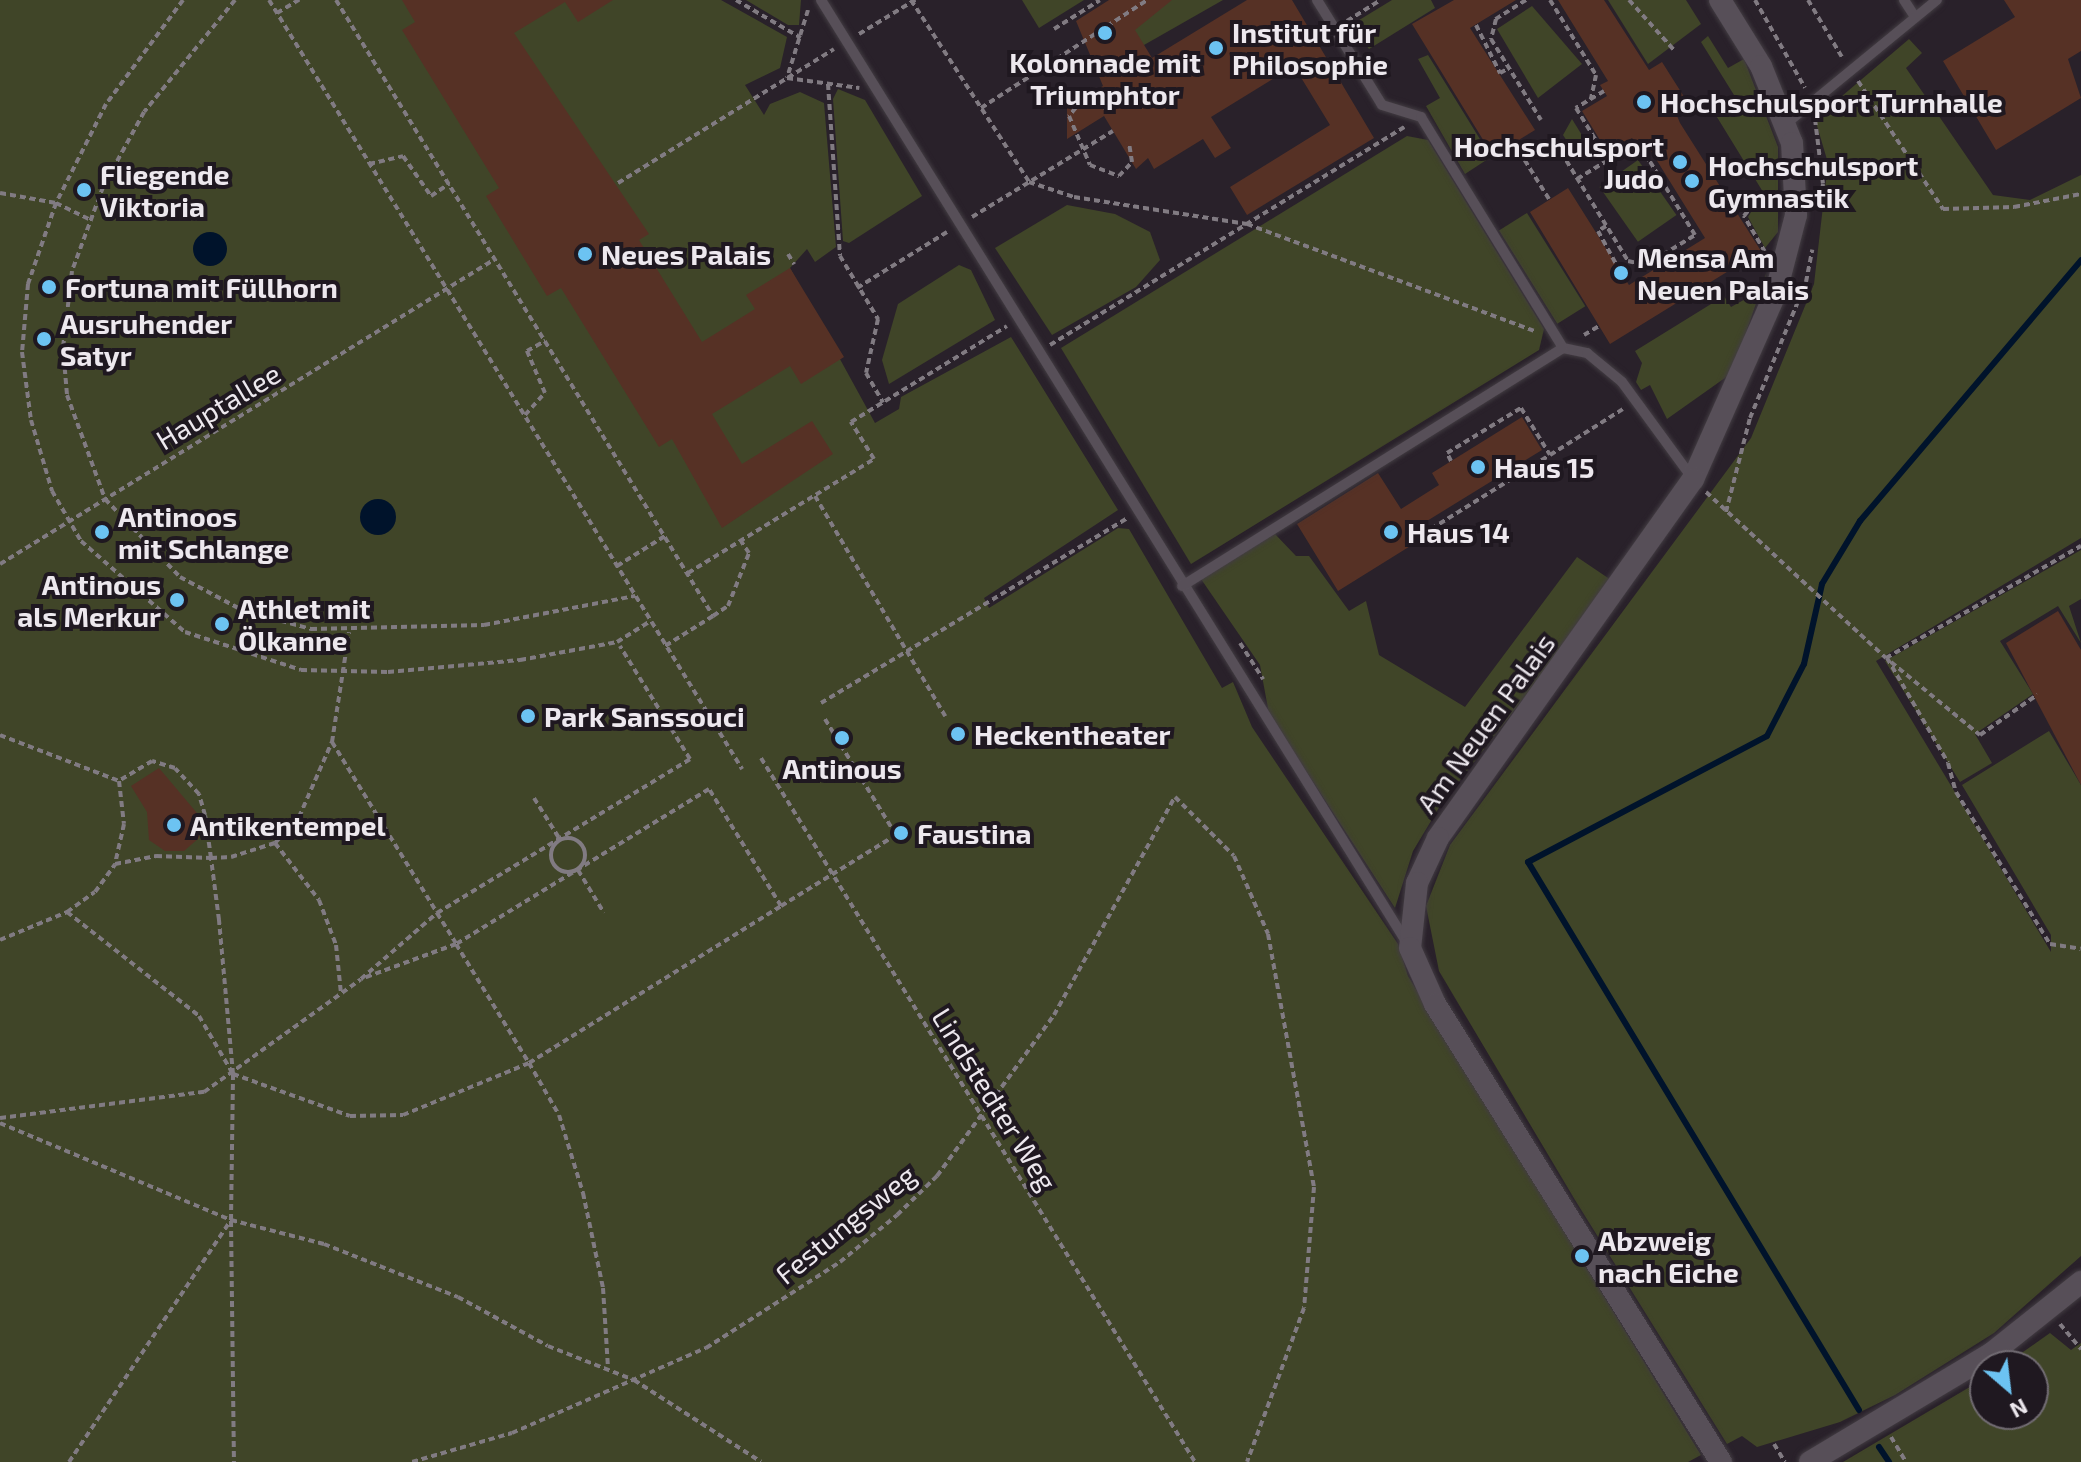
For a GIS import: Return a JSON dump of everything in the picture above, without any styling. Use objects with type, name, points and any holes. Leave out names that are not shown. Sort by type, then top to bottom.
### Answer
[{"type":"street","name":"Am Neuen Palais","points":[[1410,948],[1417,883],[1438,838],[1693,479],[1776,292],[1796,215],[1787,123],[1720,0]]},
{"type":"street","points":[[1410,948],[1435,1004],[1721,1462]]},
{"type":"street","points":[[1810,1462],[1882,1422],[1992,1353],[2081,1282]]},
{"type":"lane","points":[[821,0],[1182,586],[1410,948]]},
{"type":"lane","points":[[1317,0],[1382,105],[1421,117],[1563,348],[1602,362],[1693,479]]},
{"type":"lane","points":[[1904,0],[1915,17]]},
{"type":"lane","points":[[1787,123],[1811,100],[1937,0]]},
{"type":"lane","points":[[1182,586],[1563,348]]},
{"type":"path","points":[[183,0],[115,91],[56,203],[28,284],[22,352],[39,457],[68,521],[118,580],[185,632],[258,661],[347,674],[570,652],[617,642],[651,621]]},
{"type":"path","points":[[235,0],[144,112],[90,220],[66,302],[63,370],[76,432],[105,499],[148,551],[212,597],[274,621],[349,632],[484,625],[635,596]]},
{"type":"path","points":[[269,0],[742,769]]},
{"type":"path","points":[[277,13],[299,0]]},
{"type":"path","points":[[336,0],[713,616]]},
{"type":"path","points":[[736,0],[801,38]]},
{"type":"path","points":[[787,78],[810,0]]},
{"type":"path","points":[[1054,29],[1100,0]]},
{"type":"path","points":[[981,108],[1147,0]]},
{"type":"path","points":[[1335,28],[1380,0]]},
{"type":"path","points":[[1526,0],[1496,19],[1493,32],[1509,68],[1541,120]]},
{"type":"path","points":[[1550,0],[1596,75],[1591,99]]},
{"type":"path","points":[[1629,0],[1674,50]]},
{"type":"path","points":[[1755,0],[1811,100]]},
{"type":"path","points":[[1808,0],[1943,209],[2014,207],[2081,194]]},
{"type":"path","points":[[618,183],[913,1],[1029,182],[1247,224],[1563,348],[1599,326]]},
{"type":"path","points":[[1493,32],[1478,27],[1500,73],[1509,68]]},
{"type":"path","points":[[787,78],[877,91]]},
{"type":"path","points":[[828,84],[840,256],[878,319],[866,373],[883,402]]},
{"type":"path","points":[[1604,91],[1576,108],[1608,160]]},
{"type":"path","points":[[1109,109],[1090,99],[1071,111],[1081,151],[1095,170],[1111,177],[1130,167],[1129,142]]},
{"type":"path","points":[[1038,352],[1421,117]]},
{"type":"path","points":[[857,288],[1113,131]]},
{"type":"path","points":[[1514,143],[1549,199]]},
{"type":"path","points":[[1577,179],[1636,143]]},
{"type":"path","points":[[1561,152],[1628,261],[1646,265],[1695,235],[1649,160],[1627,148]]},
{"type":"path","points":[[369,164],[403,156],[431,196],[449,184]]},
{"type":"path","points":[[0,193],[56,203],[90,220]]},
{"type":"path","points":[[1754,270],[1765,252],[1744,216],[1756,200]]},
{"type":"path","points":[[1606,226],[1598,231],[1622,272],[1628,261]]},
{"type":"path","points":[[788,254],[794,264]]},
{"type":"path","name":"Hauptallee","points":[[0,564],[495,259]]},
{"type":"path","points":[[688,573],[874,459],[851,422],[1018,319]]},
{"type":"path","points":[[525,415],[545,393],[527,351],[545,341]]},
{"type":"path","points":[[1431,529],[1635,402]]},
{"type":"path","points":[[1451,461],[1447,453],[1521,408],[1550,455]]},
{"type":"path","points":[[1693,479],[1811,595],[1980,735],[2037,695]]},
{"type":"path","points":[[815,496],[945,716]]},
{"type":"path","points":[[821,703],[1137,513]]},
{"type":"path","points":[[617,566],[665,536]]},
{"type":"path","points":[[665,646],[728,606],[749,553],[741,541]]},
{"type":"path","points":[[1886,658],[2081,546]]},
{"type":"path","points":[[115,864],[211,858],[275,843],[299,817],[332,742],[347,674],[349,632]]},
{"type":"path","points":[[0,1120],[144,1103],[204,1092],[361,979],[437,913],[690,759],[620,646]]},
{"type":"path","points":[[1886,658],[1948,763],[1956,792],[2050,944],[2081,949]]},
{"type":"path","points":[[67,912],[199,1016],[233,1074],[350,1116],[403,1115],[529,1063],[896,835],[825,719]]},
{"type":"path","points":[[0,735],[119,781]]},
{"type":"path","points":[[332,742],[559,1115],[583,1193],[603,1288],[608,1367]]},
{"type":"path","name":"Lindstedter Weg","points":[[761,758],[1195,1462]]},
{"type":"path","points":[[119,781],[152,761],[189,778],[199,794],[211,858],[233,1074],[234,1462]]},
{"type":"path","points":[[0,940],[67,912],[95,892],[115,864],[124,824],[119,781]]},
{"type":"path","points":[[361,979],[456,944],[709,789],[781,906]]},
{"type":"path","name":"Festungsweg","points":[[412,1462],[512,1433],[634,1380],[730,1334],[840,1262],[937,1176],[982,1116],[1054,1015],[1175,797],[1234,856],[1268,934],[1314,1187],[1304,1308],[1247,1462]]},
{"type":"path","points":[[534,798],[559,838],[583,846],[578,870],[604,913]]},
{"type":"path","points":[[559,838],[553,864],[578,870]]},
{"type":"path","points":[[275,843],[324,911],[341,993]]},
{"type":"path","points":[[0,1120],[231,1220],[339,1250],[608,1367],[634,1380],[761,1462]]},
{"type":"path","points":[[69,1462],[231,1220]]},
{"type":"path","points":[[2056,1319],[2081,1349]]},
{"type":"path","points":[[1882,1422],[1906,1462]]},
{"type":"path","points":[[1774,1444],[1785,1462]]},
{"type":"green space","name":"Park Sanssouci","points":[[0,0],[721,0],[787,37],[780,68],[745,85],[764,115],[770,104],[800,92],[824,103],[836,247],[815,262],[807,249],[790,268],[875,423],[899,409],[901,397],[1011,337],[1118,510],[984,598],[989,608],[1118,528],[1129,529],[1222,688],[1233,682],[1252,727],[1398,944],[1408,976],[1701,1455],[1688,1462],[0,1462]]},
{"type":"green space","points":[[746,0],[801,0],[799,25],[788,25]]},
{"type":"green space","points":[[1022,0],[1084,0],[1039,28]]},
{"type":"green space","points":[[1168,0],[1223,0],[1144,45],[1125,36]]},
{"type":"green space","points":[[1392,0],[1431,0],[1435,8],[1369,49],[1351,25]]},
{"type":"green space","points":[[1608,0],[1686,0],[1701,24],[1648,64]]},
{"type":"green space","points":[[1532,6],[1582,64],[1538,98],[1497,29]]},
{"type":"green space","points":[[1708,36],[1728,68],[1744,59],[1778,147],[1778,232],[1765,248],[1748,217],[1763,192],[1712,109],[1734,95],[1701,42]]},
{"type":"green space","points":[[1909,39],[1922,53],[1906,68],[1993,195],[2030,200],[2081,175],[2081,538],[1876,661],[2051,952],[2051,935],[1962,785],[2049,731],[2081,785],[2081,1256],[1994,1333],[1895,1395],[1840,1422],[1757,1447],[1742,1436],[1727,1444],[1575,1200],[1439,971],[1426,906],[1450,845],[1751,438],[1814,284],[1828,163],[1815,119]]},
{"type":"green space","points":[[1428,55],[1491,157],[1465,174],[1426,106],[1440,98],[1418,59]]},
{"type":"green space","points":[[838,89],[865,100],[922,196],[849,243],[843,241],[833,99]]},
{"type":"green space","points":[[1572,119],[1596,158],[1578,158],[1563,135]]},
{"type":"green space","points":[[1407,136],[1428,140],[1544,329],[1539,350],[1191,564],[1061,348]]},
{"type":"green space","points":[[1638,160],[1676,215],[1638,242],[1599,187]]},
{"type":"green space","points":[[1067,205],[1115,214],[1150,232],[1160,260],[1136,287],[1052,335],[995,248]]},
{"type":"green space","points":[[1527,213],[1585,306],[1557,324],[1499,230]]},
{"type":"green space","points":[[959,265],[971,270],[995,320],[889,384],[882,360],[898,304]]},
{"type":"green space","points":[[1767,272],[1732,373],[1667,419],[1650,385],[1641,390],[1636,382],[1642,363],[1635,351],[1724,296],[1731,307],[1758,292]]},
{"type":"green space","points":[[1275,534],[1296,556],[1309,556],[1349,611],[1366,601],[1379,655],[1465,707],[1577,557],[1614,582],[1440,806],[1413,851],[1395,908],[1269,714],[1260,665],[1201,579]]},
{"type":"green space","points":[[2081,550],[2081,599],[2069,606],[2081,643],[2058,606],[2000,641],[2033,694],[1975,734],[1992,763],[1960,782],[1885,661]]},
{"type":"green space","points":[[2050,1333],[2071,1350],[2081,1343],[2081,1462],[1843,1462],[1969,1387],[1969,1430],[2049,1430],[2049,1350],[2026,1350]]},
{"type":"water","points":[[210,232],[222,237],[227,249],[222,261],[210,266],[198,261],[193,249],[198,237]]},
{"type":"water","points":[[378,499],[390,505],[396,517],[390,529],[378,535],[366,529],[360,517],[366,505]]},
{"type":"building","name":"Neues Palais","points":[[402,0],[613,0],[578,22],[565,2],[514,33],[649,234],[639,240],[702,342],[755,309],[746,295],[790,268],[844,357],[801,384],[790,366],[712,414],[742,464],[812,421],[833,454],[722,528],[672,439],[659,447],[561,288],[547,296],[486,196],[499,188],[402,30],[415,22]]},
{"type":"building","points":[[1109,0],[1172,0],[1135,30],[1152,58],[1247,0],[1292,0],[1374,138],[1247,215],[1230,187],[1330,125],[1294,66],[1211,117],[1231,148],[1215,158],[1203,139],[1154,169],[1148,158],[1136,169],[1104,116],[1067,139],[1067,105],[1103,86],[1076,21]]},
{"type":"building","points":[[1454,0],[1516,0],[1470,28],[1535,130],[1493,156],[1412,24]]},
{"type":"building","points":[[1558,0],[1604,0],[1649,70],[1662,62],[1688,103],[1675,111],[1680,123],[1761,251],[1610,344],[1530,212],[1568,188],[1629,285],[1705,238],[1646,143],[1639,148],[1632,138],[1608,153],[1582,111],[1607,96],[1600,85],[1608,81]]},
{"type":"building","points":[[2004,0],[2081,0],[2081,51],[2068,59],[2081,98],[1996,150],[1943,61],[2015,17]]},
{"type":"building","points":[[1522,417],[1542,450],[1414,529],[1420,540],[1338,591],[1297,524],[1378,473],[1401,509],[1439,485],[1432,473]]},
{"type":"building","points":[[2058,611],[2081,650],[2081,785],[2006,643]]},
{"type":"building","name":"Antikentempel","points":[[159,768],[202,819],[199,838],[184,851],[165,851],[149,840],[147,812],[131,786]]},
{"type":"waterway","points":[[1859,1410],[1528,862],[1767,736],[1804,664],[1822,584],[1860,521],[2081,260]]},
{"type":"waterway","points":[[1879,1447],[1889,1462]]},
{"type":"place","name":"Kolonnade mit Triumphtor","points":[[1105,33]]},
{"type":"place","name":"Institut für Philosophie","points":[[1216,48]]},
{"type":"place","name":"Hochschulsport Turnhalle","points":[[1644,102]]},
{"type":"place","name":"Hochschulsport Judo","points":[[1680,162]]},
{"type":"place","name":"Hochschulsport Gymnastik","points":[[1692,181]]},
{"type":"place","name":"Fliegende Viktoria","points":[[84,190]]},
{"type":"place","name":"Neues Palais","points":[[585,254]]},
{"type":"place","name":"Mensa Am Neuen Palais","points":[[1621,273]]},
{"type":"place","name":"Fortuna mit Füllhorn","points":[[49,287]]},
{"type":"place","name":"Ausruhender Satyr","points":[[44,339]]},
{"type":"place","name":"Haus 15","points":[[1478,467]]},
{"type":"place","name":"Antinoos mit Schlange","points":[[102,532]]},
{"type":"place","name":"Haus 14","points":[[1391,532]]},
{"type":"place","name":"Antinous als Merkur","points":[[177,600]]},
{"type":"place","name":"Athlet mit Ölkanne","points":[[222,624]]},
{"type":"place","name":"Park Sanssouci","points":[[528,716]]},
{"type":"place","name":"Heckentheater","points":[[958,734]]},
{"type":"place","name":"Antinous","points":[[842,738]]},
{"type":"place","name":"Antikentempel","points":[[174,825]]},
{"type":"place","name":"Faustina","points":[[901,833]]},
{"type":"place","name":"Abzweig nach Eiche","points":[[1582,1256]]}]
